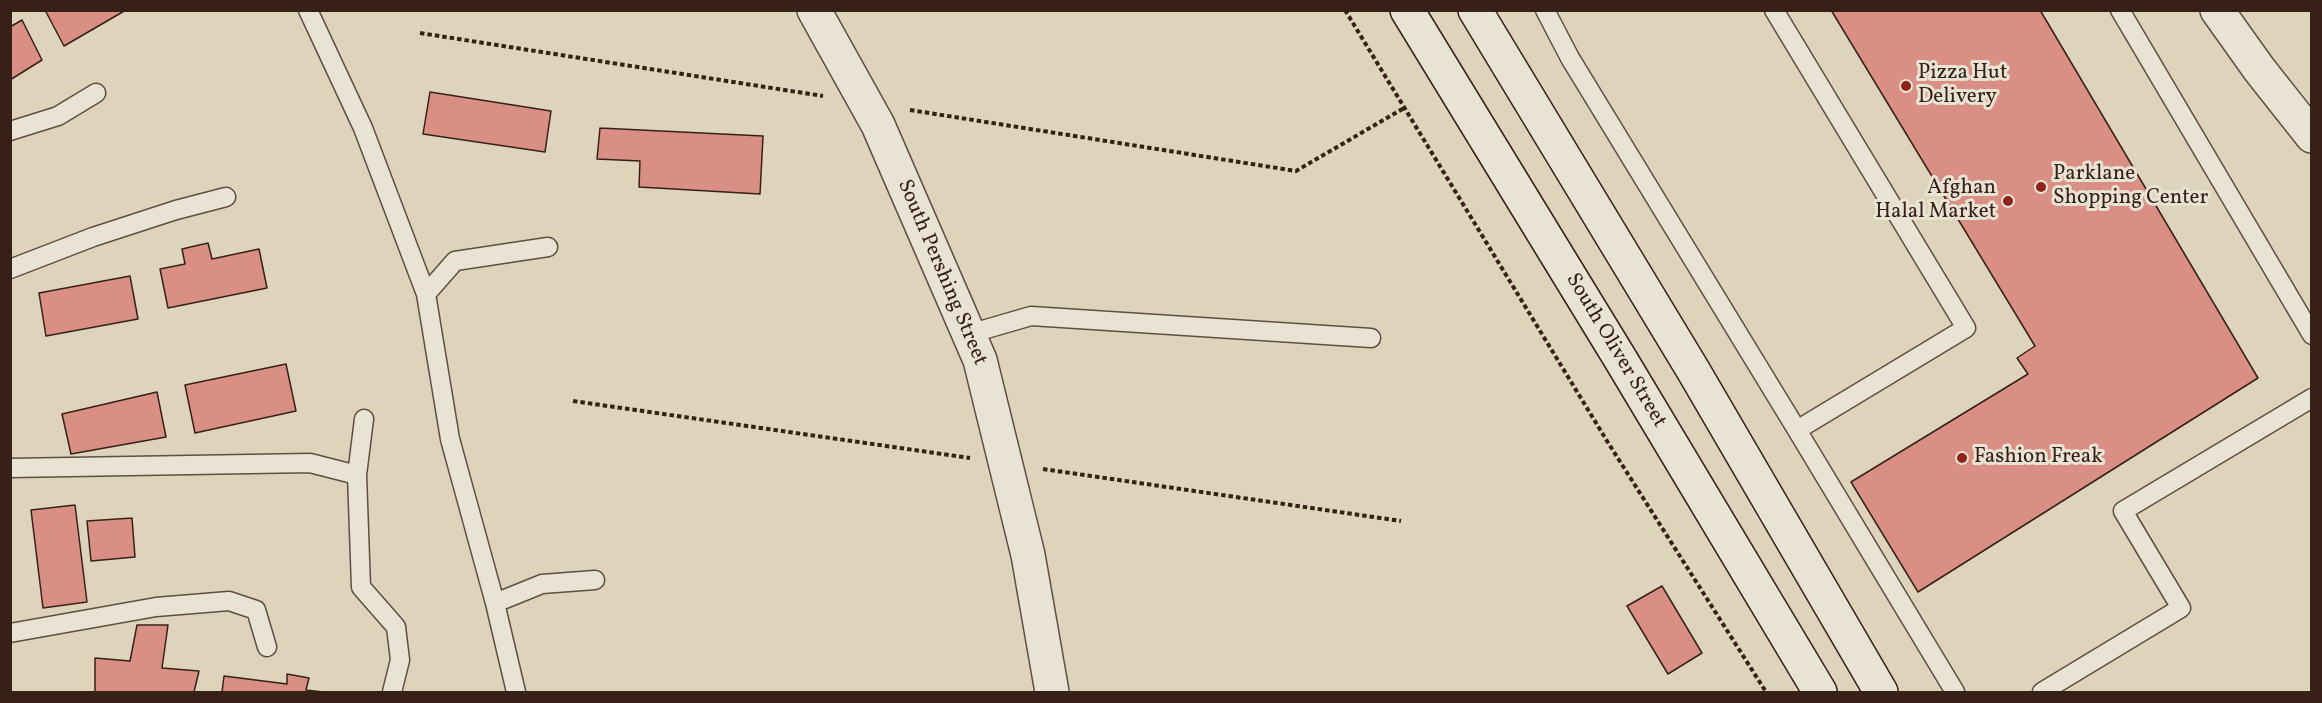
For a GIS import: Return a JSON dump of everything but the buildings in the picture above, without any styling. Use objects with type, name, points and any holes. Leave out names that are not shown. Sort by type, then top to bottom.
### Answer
[{"type":"main road","name":"South Pershing Street","points":[[814,10],[878,125],[980,360],[1028,555],[1052,693]]},
{"type":"main road","name":"South Oliver Street","points":[[1407,10],[1609,340],[1820,693]]},
{"type":"main road","points":[[1475,10],[1699,380],[1881,693]]},
{"type":"main road","points":[[2217,10],[2259,69],[2312,136]]},
{"type":"lane","points":[[308,10],[363,128],[426,294],[450,439],[495,603],[516,693]]},
{"type":"lane","points":[[1545,10],[1570,58],[1955,693]]},
{"type":"lane","points":[[1774,10],[1966,328],[1797,430]]},
{"type":"lane","points":[[2120,10],[2312,334]]},
{"type":"lane","points":[[10,131],[58,116],[96,93]]},
{"type":"lane","points":[[10,269],[176,210],[226,197]]},
{"type":"lane","points":[[426,294],[455,261],[548,247]]},
{"type":"lane","points":[[969,334],[1031,316],[1371,338]]},
{"type":"lane","points":[[2042,693],[2181,608],[2123,512],[2312,398]]},
{"type":"lane","points":[[364,420],[357,476],[361,587],[396,627],[400,660],[392,693]]},
{"type":"lane","points":[[10,468],[310,463],[357,476]]},
{"type":"lane","points":[[495,603],[542,584],[595,580]]},
{"type":"lane","points":[[10,633],[156,607],[229,602],[256,610],[267,647]]},
{"type":"path","points":[[1345,10],[1607,441],[1766,693]]},
{"type":"path","points":[[420,33],[1296,171],[1404,108]]},
{"type":"place","name":"Pizza Hut Delivery","points":[[1906,86]]},
{"type":"place","name":"Parklane Shopping Center","points":[[2041,187]]},
{"type":"place","name":"Afghan Halal Market","points":[[2008,201]]},
{"type":"place","name":"Fashion Freak","points":[[1962,458]]}]
